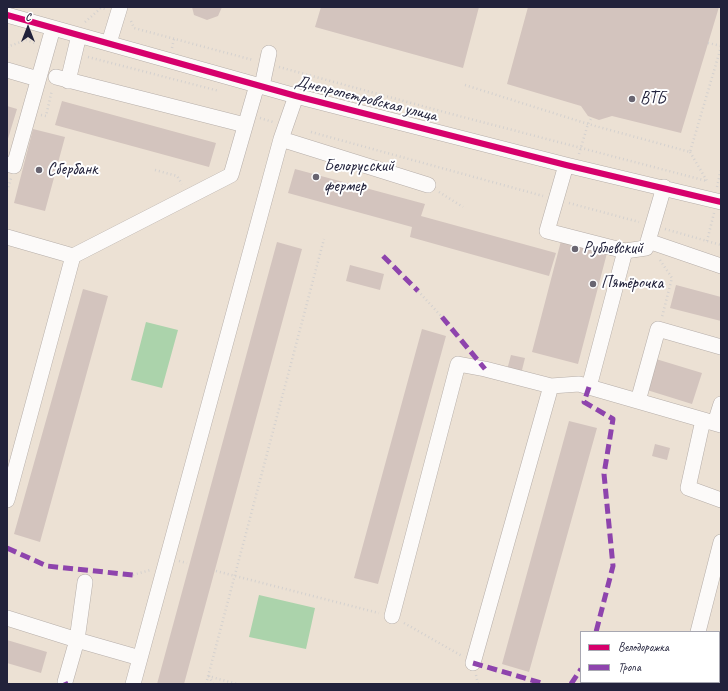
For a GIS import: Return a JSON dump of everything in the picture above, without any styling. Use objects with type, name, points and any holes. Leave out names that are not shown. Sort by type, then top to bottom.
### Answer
[{"type":"street","points":[[109,43],[119,10]]},
{"type":"street","name":"Днепропетровская улица","points":[[7,15],[53,28],[79,28],[109,43],[296,96],[571,166],[718,198]]},
{"type":"street","points":[[7,164],[14,166],[53,28]]},
{"type":"street","points":[[79,28],[75,53],[62,79],[247,120]]},
{"type":"street","points":[[7,237],[73,256],[231,175],[247,120],[268,58]]},
{"type":"street","points":[[7,70],[38,79]]},
{"type":"street","points":[[133,684],[283,132],[296,96]]},
{"type":"street","points":[[283,132],[428,185]]},
{"type":"street","points":[[571,166],[557,199],[547,231],[625,251],[647,244],[721,266]]},
{"type":"street","points":[[647,244],[664,187]]},
{"type":"street","points":[[589,387],[625,251]]},
{"type":"street","points":[[8,494],[73,256]]},
{"type":"street","points":[[638,401],[658,329],[721,347]]},
{"type":"street","points":[[392,616],[458,364],[485,369],[551,386],[579,384],[713,423]]},
{"type":"street","points":[[473,662],[551,386]]},
{"type":"street","points":[[721,404],[688,488],[721,500]]},
{"type":"street","points":[[698,631],[721,542]]},
{"type":"street","points":[[65,682],[77,640],[86,582]]},
{"type":"street","points":[[7,618],[140,658]]},
{"type":"path","points":[[79,28],[101,8],[119,10],[129,15],[134,28],[268,58],[581,148],[707,181]]},
{"type":"path","points":[[7,47],[26,40],[48,46]]},
{"type":"path","points":[[465,85],[588,124],[690,152],[721,47],[708,43]]},
{"type":"path","points":[[75,53],[220,91]]},
{"type":"path","points":[[46,116],[62,79]]},
{"type":"path","points":[[571,166],[581,148],[588,124],[592,118]]},
{"type":"path","points":[[247,120],[283,132],[557,199],[721,245]]},
{"type":"path","points":[[718,198],[721,169]]},
{"type":"path","points":[[154,170],[177,176]]},
{"type":"path","points":[[428,185],[463,207]]},
{"type":"path","points":[[206,684],[324,240]]},
{"type":"path","points":[[647,244],[656,252],[672,278],[658,329]]},
{"type":"path","points":[[418,291],[442,317]]},
{"type":"path","points":[[216,571],[392,616],[473,662]]},
{"type":"path","points":[[208,676],[213,684]]},
{"type":"path","points":[[208,676],[237,684]]},
{"type":"green space","points":[[146,322],[178,330],[162,388],[131,380]]},
{"type":"green space","points":[[259,595],[315,608],[306,649],[249,637]]},
{"type":"building","points":[[192,7],[222,7],[218,16],[207,20],[194,15]]},
{"type":"building","points":[[321,7],[479,7],[463,68],[315,27]]},
{"type":"building","points":[[528,7],[719,7],[681,133],[612,116],[599,120],[588,116],[581,106],[507,84]]},
{"type":"building","points":[[62,101],[216,143],[209,167],[55,125]]},
{"type":"building","points":[[7,106],[17,109],[7,142]]},
{"type":"building","name":"Сбербанк","points":[[33,129],[65,137],[45,211],[14,203]]},
{"type":"building","points":[[295,169],[425,204],[421,216],[556,253],[549,276],[410,237],[412,227],[288,193]]},
{"type":"building","points":[[561,241],[607,253],[578,364],[532,352]]},
{"type":"building","points":[[277,242],[302,249],[184,684],[157,684]]},
{"type":"building","points":[[350,265],[384,274],[380,290],[346,281]]},
{"type":"building","points":[[676,285],[721,297],[721,321],[670,308]]},
{"type":"building","points":[[83,289],[108,296],[40,542],[14,534]]},
{"type":"building","points":[[422,329],[446,336],[378,584],[354,578]]},
{"type":"building","points":[[511,355],[525,358],[521,374],[507,370]]},
{"type":"building","points":[[656,359],[702,373],[692,404],[647,390]]},
{"type":"building","points":[[569,421],[597,428],[529,672],[502,664]]},
{"type":"building","points":[[655,444],[670,448],[667,460],[652,456]]},
{"type":"building","points":[[721,633],[721,684],[707,684],[720,683]]},
{"type":"building","points":[[7,640],[47,652],[41,673],[7,663]]},
{"type":"marked path","points":[[383,256],[418,291]]},
{"type":"marked path","points":[[442,317],[485,369]]},
{"type":"marked path","points":[[589,387],[584,402],[613,419],[604,474],[613,566],[596,631]]},
{"type":"marked path","points":[[7,548],[47,566],[133,575]]},
{"type":"marked path","points":[[473,663],[545,684]]},
{"type":"marked path","points":[[571,684],[580,670]]},
{"type":"cycle path","points":[[7,15],[296,96],[566,165],[721,202]]},
{"type":"place","name":"ВТБ","points":[[632,99]]},
{"type":"place","name":"Сбербанк","points":[[39,170]]},
{"type":"place","name":"Белорусский фермер","points":[[316,177]]},
{"type":"place","name":"Рублевский","points":[[575,249]]},
{"type":"place","name":"Пятёрочка","points":[[593,284]]}]
